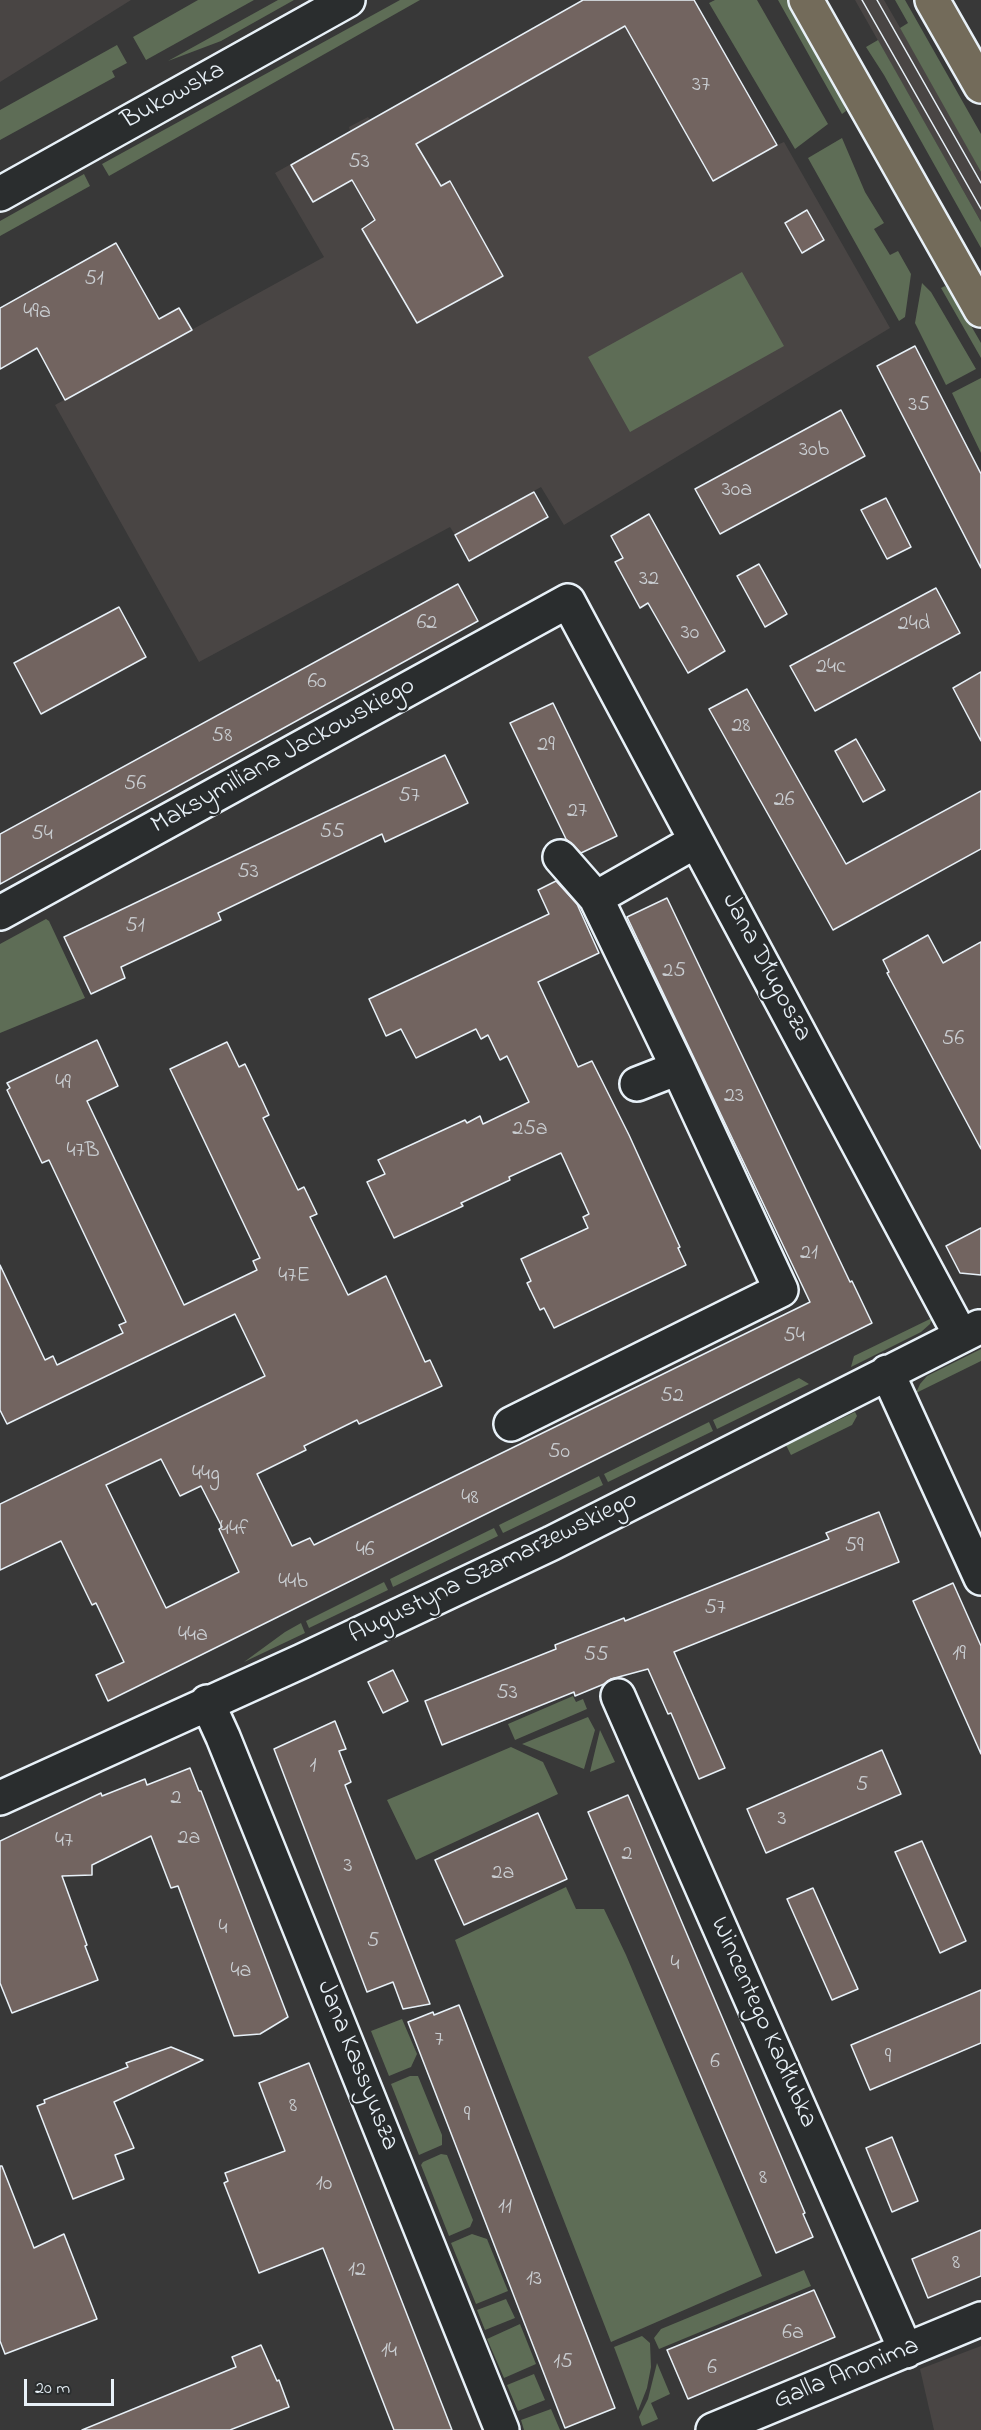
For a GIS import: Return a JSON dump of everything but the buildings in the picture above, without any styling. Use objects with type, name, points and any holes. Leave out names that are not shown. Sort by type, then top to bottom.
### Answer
[{"type":"main road","points":[[806,0],[981,310]]},
{"type":"main road","points":[[932,0],[981,86]]},
{"type":"street","name":"Bukowska","points":[[0,194],[348,0]]},
{"type":"street","name":"Jana Długosza","points":[[568,601],[696,841],[971,1331]]},
{"type":"street","name":"Maksymiliana Jackowskiego","points":[[0,913],[568,601]]},
{"type":"street","points":[[596,898],[696,841]]},
{"type":"street","points":[[511,1424],[781,1290],[596,898],[560,857]]},
{"type":"street","points":[[638,1084],[678,1068]]},
{"type":"street","name":"Augustyna Szamarzewskiego","points":[[0,1798],[207,1702],[302,1661],[552,1543],[971,1331]]},
{"type":"street","points":[[888,1372],[981,1578]]},
{"type":"street","name":"Wincentego Kadłubka","points":[[618,1696],[906,2351]]},
{"type":"street","name":"Jana Kassyusza","points":[[207,1702],[502,2430]]},
{"type":"street","name":"Galla Anonima","points":[[713,2430],[981,2319]]},
{"type":"shaded area","points":[[0,0],[131,0],[0,82]]},
{"type":"shaded area","points":[[597,0],[694,0],[777,145],[784,142],[890,328],[564,525],[541,487],[455,535],[450,527],[199,662],[55,405],[324,257],[275,173],[350,131],[349,127],[368,117],[370,120],[576,4],[579,10]]},
{"type":"shaded area","points":[[855,0],[884,0],[939,95],[981,172],[981,222]]},
{"type":"shaded area","points":[[981,2346],[981,2430],[934,2430],[920,2369]]},
{"type":"green space","points":[[198,0],[254,0],[146,60],[133,37]]},
{"type":"green space","points":[[278,0],[294,0],[221,41],[168,61]]},
{"type":"green space","points":[[400,0],[420,0],[109,176],[102,164]]},
{"type":"green space","points":[[715,0],[757,0],[828,124],[795,149],[709,3]]},
{"type":"green space","points":[[778,0],[788,0],[838,89],[846,111],[842,114]]},
{"type":"green space","points":[[895,0],[905,0],[981,134],[981,172],[900,28],[908,23]]},
{"type":"green space","points":[[878,40],[981,222],[981,248],[866,47]]},
{"type":"green space","points":[[117,45],[127,63],[112,71],[115,77],[0,140],[0,110]]},
{"type":"green space","points":[[842,138],[865,192],[884,223],[874,229],[890,255],[898,251],[911,274],[905,317],[899,321],[808,158]]},
{"type":"green space","points":[[84,174],[90,186],[0,236],[0,221]]},
{"type":"green space","points":[[742,272],[784,346],[630,432],[588,357]]},
{"type":"green space","points":[[922,283],[931,292],[976,369],[946,385],[915,323]]},
{"type":"green space","points":[[945,286],[952,293],[981,343],[981,358],[941,288]]},
{"type":"green space","points":[[981,378],[981,453],[952,393]]},
{"type":"green space","points":[[46,919],[49,921],[85,998],[0,1033],[0,944]]},
{"type":"green space","points":[[932,1318],[930,1324],[921,1332],[851,1367],[854,1356]]},
{"type":"green space","points":[[981,1349],[981,1361],[916,1393],[927,1376]]},
{"type":"green space","points":[[799,1378],[809,1384],[717,1429],[713,1420]]},
{"type":"green space","points":[[855,1412],[857,1416],[852,1425],[791,1455],[786,1445]]},
{"type":"green space","points":[[709,1422],[713,1431],[608,1482],[604,1474]]},
{"type":"green space","points":[[599,1476],[603,1485],[503,1533],[499,1525]]},
{"type":"green space","points":[[494,1528],[498,1536],[393,1587],[390,1579]]},
{"type":"green space","points":[[384,1582],[388,1590],[309,1628],[306,1621]]},
{"type":"green space","points":[[301,1623],[305,1633],[244,1662],[285,1632]]},
{"type":"green space","points":[[573,1696],[576,1702],[583,1699],[587,1709],[515,1740],[508,1724]]},
{"type":"green space","points":[[588,1717],[595,1730],[584,1769],[522,1744]]},
{"type":"green space","points":[[600,1730],[615,1762],[590,1772]]},
{"type":"green space","points":[[511,1747],[543,1762],[558,1794],[416,1860],[387,1800]]},
{"type":"green space","points":[[566,1887],[576,1909],[604,1909],[626,1955],[762,2276],[611,2342],[455,1940]]},
{"type":"green space","points":[[402,2019],[417,2054],[411,2067],[389,2076],[371,2031]]},
{"type":"green space","points":[[410,2076],[418,2076],[442,2135],[442,2145],[419,2155],[391,2084]]},
{"type":"green space","points":[[441,2154],[447,2155],[473,2220],[470,2227],[449,2236],[421,2165]]},
{"type":"green space","points":[[472,2234],[487,2239],[508,2291],[476,2304],[451,2243]]},
{"type":"green space","points":[[804,2270],[811,2286],[659,2349],[654,2338],[661,2329]]},
{"type":"green space","points":[[506,2299],[515,2318],[485,2330],[477,2310]]},
{"type":"green space","points":[[520,2324],[536,2364],[504,2378],[487,2339]]},
{"type":"green space","points":[[642,2336],[650,2343],[651,2367],[647,2388],[638,2411],[614,2347]]},
{"type":"green space","points":[[657,2363],[670,2394],[651,2403],[658,2419],[642,2426],[639,2417],[648,2399]]},
{"type":"green space","points":[[534,2374],[545,2400],[518,2411],[507,2385]]},
{"type":"green space","points":[[551,2409],[560,2430],[524,2430],[521,2420]]},
{"type":"tram line","points":[[862,0],[981,209]]},
{"type":"tram line","points":[[877,0],[981,183]]}]
